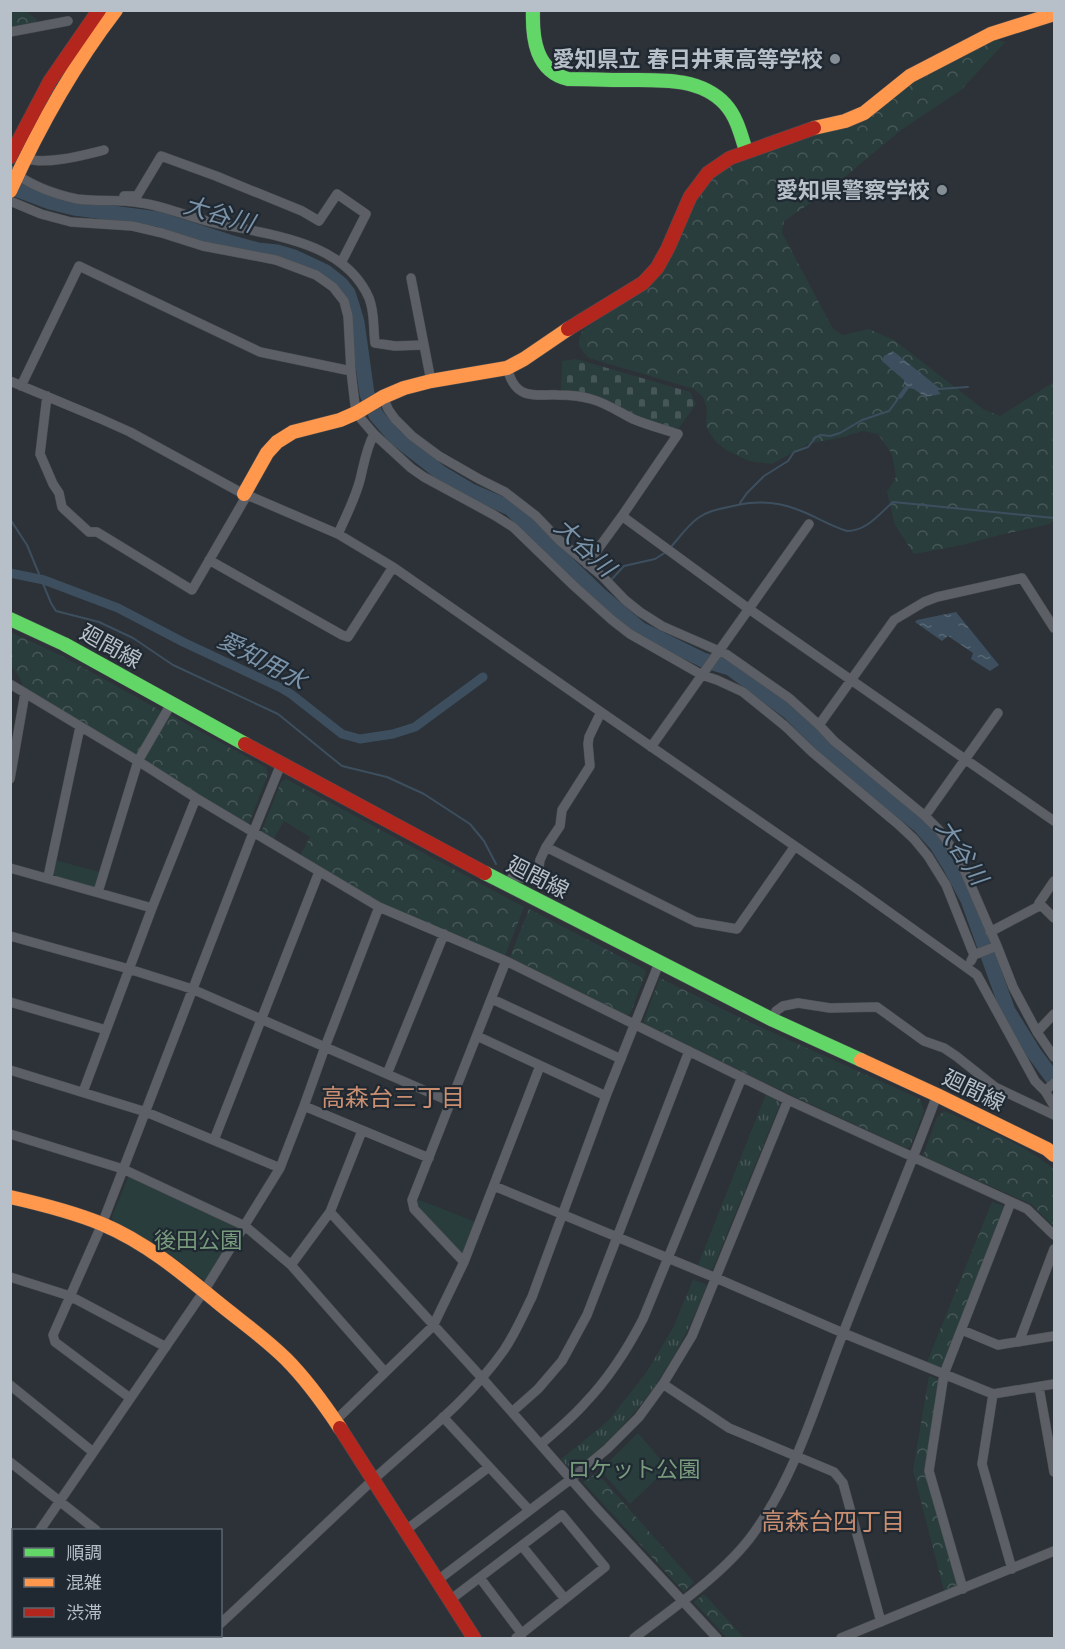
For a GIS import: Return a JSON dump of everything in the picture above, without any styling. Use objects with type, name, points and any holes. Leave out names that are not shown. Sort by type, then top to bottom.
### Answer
[{"type":"street","points":[[10,157],[50,81],[99,10]]},
{"type":"street","points":[[116,10],[65,82],[14,179],[77,199],[141,202],[210,222],[279,236],[314,248],[337,259],[351,271],[369,299],[374,315],[375,343],[395,346],[423,345]]},
{"type":"street","points":[[533,10],[532,21],[536,48],[542,62],[553,75],[568,79],[676,81],[703,88],[726,105],[736,120],[746,151]]},
{"type":"street","points":[[47,396],[40,454],[65,510],[89,532],[97,532],[192,590],[267,453],[277,442],[293,432],[340,420],[404,388],[507,368],[643,283],[657,268],[668,248],[690,197],[708,173],[730,158],[806,130],[845,121],[864,113],[910,76],[981,39],[1054,14]]},
{"type":"street","points":[[10,32],[68,21]]},
{"type":"street","points":[[25,158],[34,161],[79,157],[104,150]]},
{"type":"street","points":[[96,200],[107,196],[137,196],[161,156],[216,176],[319,221],[336,194],[366,214],[341,263]]},
{"type":"street","points":[[10,201],[41,214],[71,222],[132,226],[203,246],[276,260],[316,274],[333,286],[344,301],[348,316],[356,413],[374,434],[424,477],[494,514],[513,527],[573,585],[630,634],[703,674],[729,685],[766,710],[801,740],[914,839],[928,856],[946,885],[974,955]]},
{"type":"street","points":[[21,386],[79,266],[260,352],[351,371]]},
{"type":"street","points":[[411,278],[431,381]]},
{"type":"street","points":[[507,368],[516,386],[525,393],[589,398],[608,405],[633,419],[678,434],[587,564]]},
{"type":"street","points":[[10,381],[130,432],[245,494],[338,534],[393,567],[795,846],[977,975],[1035,1081],[1050,1087],[1054,1106]]},
{"type":"street","points":[[381,398],[395,419],[412,436],[439,456],[505,492],[536,516],[559,540],[640,612],[662,626],[720,651],[789,698],[834,741],[925,816],[939,830],[959,858],[1013,987],[1037,1032],[1054,1057]]},
{"type":"street","points":[[338,534],[351,506],[365,454],[374,434]]},
{"type":"street","points":[[622,516],[749,609],[1054,821]]},
{"type":"street","points":[[651,747],[809,524]]},
{"type":"street","points":[[209,560],[348,637],[393,567]]},
{"type":"street","points":[[819,725],[894,620],[924,602],[1022,578],[1054,628]]},
{"type":"street","name":"廻間線","points":[[10,619],[64,644],[457,859],[659,963],[773,1020],[937,1095],[1047,1149],[1054,1155]]},
{"type":"street","points":[[10,684],[379,908],[506,961],[788,1100],[1028,1209],[1054,1235]]},
{"type":"street","points":[[10,779],[25,693]]},
{"type":"street","points":[[98,892],[138,761],[171,704]]},
{"type":"street","points":[[508,885],[513,876],[535,880],[546,847],[560,826],[562,810],[590,766],[589,737],[601,712]]},
{"type":"street","points":[[925,816],[998,713]]},
{"type":"street","points":[[48,877],[80,727]]},
{"type":"street","points":[[130,1398],[56,1342],[53,1335],[102,1224],[281,764]]},
{"type":"street","points":[[83,1092],[196,798]]},
{"type":"street","points":[[546,847],[696,922],[737,929],[795,846]]},
{"type":"street","points":[[10,868],[152,908]]},
{"type":"street","points":[[214,1140],[319,872]]},
{"type":"street","points":[[1054,881],[1039,903],[1054,918]]},
{"type":"street","points":[[990,932],[1041,905]]},
{"type":"street","points":[[41,1529],[204,1291],[280,1168],[379,908]]},
{"type":"street","points":[[387,1074],[444,934]]},
{"type":"street","points":[[10,936],[192,989],[451,1102]]},
{"type":"street","points":[[968,968],[974,955],[997,946]]},
{"type":"street","points":[[464,1262],[414,1209],[412,1200],[506,961]]},
{"type":"street","points":[[222,1622],[443,1416],[482,1378],[505,1349],[531,1297],[606,1096],[659,963]]},
{"type":"street","points":[[492,999],[621,1059]]},
{"type":"street","points":[[10,1002],[106,1030]]},
{"type":"street","points":[[773,1020],[776,1011],[783,1006],[798,1003],[830,1008],[877,1007],[924,1041],[944,1048],[956,1056],[995,1087],[1054,1115]]},
{"type":"street","points":[[1037,1032],[1054,1014]]},
{"type":"street","points":[[477,1036],[606,1096]]},
{"type":"street","points":[[512,1412],[538,1389],[562,1361],[587,1315],[689,1051]]},
{"type":"street","points":[[335,1420],[433,1326],[464,1262],[540,1066]]},
{"type":"street","points":[[10,1070],[146,1112],[280,1168]]},
{"type":"street","points":[[541,1444],[584,1405],[628,1348],[643,1319],[742,1077]]},
{"type":"street","points":[[634,1638],[727,1564],[752,1536],[777,1497],[796,1457],[937,1095]]},
{"type":"street","points":[[438,1580],[607,1449],[633,1423],[663,1384],[692,1336],[788,1100]]},
{"type":"street","points":[[304,1107],[429,1158]]},
{"type":"street","points":[[291,1265],[330,1212],[362,1131]]},
{"type":"street","points":[[10,1134],[123,1169],[245,1226],[291,1265],[385,1372]]},
{"type":"street","points":[[494,1186],[993,1394],[1054,1384]]},
{"type":"street","points":[[10,1197],[43,1204],[102,1224],[132,1239],[155,1253],[204,1291],[286,1359],[335,1420],[474,1638]]},
{"type":"street","points":[[963,1589],[929,1471],[944,1374],[1011,1202]]},
{"type":"street","points":[[330,1212],[717,1638]]},
{"type":"street","points":[[1019,1342],[1054,1249]]},
{"type":"street","points":[[10,1277],[70,1296],[166,1347]]},
{"type":"street","points":[[962,1330],[998,1345],[1054,1336]]},
{"type":"street","points":[[10,1384],[93,1452]]},
{"type":"street","points":[[663,1384],[729,1428],[834,1472],[843,1483],[881,1622]]},
{"type":"street","points":[[1040,1387],[1054,1473]]},
{"type":"street","points":[[993,1394],[982,1464],[1012,1569]]},
{"type":"street","points":[[443,1416],[529,1510]]},
{"type":"street","points":[[10,1462],[95,1529]]},
{"type":"street","points":[[406,1530],[489,1467]]},
{"type":"street","points":[[450,1600],[562,1515],[605,1567],[519,1636],[480,1578]]},
{"type":"street","points":[[522,1546],[565,1599]]},
{"type":"street","points":[[841,1638],[1054,1551]]},
{"type":"green space","points":[[10,11],[26,11],[37,20],[35,25],[11,30]]},
{"type":"green space","points":[[991,39],[1005,42],[961,90],[901,130],[828,191],[784,221],[782,233],[833,329],[843,335],[869,329],[894,340],[983,409],[1000,416],[1054,382],[1054,519],[1050,524],[914,554],[895,525],[887,492],[896,477],[892,454],[878,434],[863,431],[808,444],[772,464],[749,461],[726,450],[716,442],[706,427],[707,408],[703,397],[694,389],[589,358],[581,348],[579,338],[583,330],[652,284],[665,264],[694,202],[718,172],[798,138],[864,121],[904,88]]},
{"type":"green space","points":[[576,359],[690,392],[696,404],[678,429],[650,423],[561,393],[562,361]]},
{"type":"green space","points":[[10,632],[62,656],[163,712],[138,754],[134,755],[24,688],[19,676],[11,666]]},
{"type":"green space","points":[[170,715],[265,767],[268,774],[248,826],[146,763],[145,758]]},
{"type":"green space","points":[[286,779],[524,907],[505,956],[379,903],[300,856],[310,837],[284,821],[273,840],[261,833],[281,782]]},
{"type":"green space","points":[[55,860],[100,872],[96,886],[91,887],[55,876],[52,873]]},
{"type":"green space","points":[[529,909],[644,969],[646,972],[630,1014],[626,1015],[510,957]]},
{"type":"green space","points":[[660,978],[745,1020],[920,1099],[924,1111],[910,1147],[906,1148],[793,1096],[645,1024],[644,1020]]},
{"type":"green space","points":[[766,1094],[779,1100],[780,1104],[713,1268],[710,1270],[698,1265]]},
{"type":"green space","points":[[944,1111],[1015,1144],[1054,1169],[1054,1227],[1031,1204],[923,1156],[937,1117]]},
{"type":"green space","name":"後田公園","points":[[129,1175],[237,1226],[238,1229],[206,1282],[162,1249],[114,1222],[112,1217]]},
{"type":"green space","points":[[417,1199],[476,1222],[464,1253],[460,1254],[416,1206]]},
{"type":"green space","points":[[992,1202],[1004,1206],[942,1369],[927,1362]]},
{"type":"green space","points":[[693,1280],[705,1284],[706,1287],[668,1366],[637,1410],[597,1450],[574,1470],[571,1470],[561,1459],[608,1421],[646,1373],[673,1328]]},
{"type":"green space","points":[[929,1376],[939,1380],[927,1470],[958,1585],[944,1591],[913,1470]]},
{"type":"green space","name":"ロケット公園","points":[[638,1433],[668,1468],[630,1504],[600,1470]]},
{"type":"green space","points":[[597,1473],[694,1582],[684,1592],[583,1482]]},
{"type":"green space","points":[[704,1594],[744,1638],[727,1638],[694,1602]]},
{"type":"water","points":[[893,351],[939,388],[938,391],[941,394],[925,397],[909,388],[901,399],[898,396],[906,385],[904,380],[882,361],[884,356]]},
{"type":"water","points":[[956,612],[999,665],[990,671],[971,659],[973,653],[948,636],[942,641],[915,622]]},
{"type":"waterway","name":"大谷川","points":[[10,187],[74,208],[158,219],[229,242],[258,250],[277,252],[326,272],[341,284],[348,293],[357,322],[367,394],[376,415],[395,437],[441,473],[471,491],[510,508],[599,594],[640,629],[703,660],[730,668],[789,712],[835,758],[920,826],[937,845],[968,900],[1008,1011],[1054,1080]]},
{"type":"waterway","points":[[938,389],[968,387]]},
{"type":"waterway","points":[[740,503],[764,476],[788,461],[794,452],[808,447],[816,437],[840,433],[862,420],[889,411],[900,396]]},
{"type":"waterway","points":[[670,548],[702,515],[749,503],[788,506],[847,531],[867,525],[893,502],[1054,518]]},
{"type":"waterway","points":[[10,519],[27,545],[56,611],[99,622],[133,638],[173,665],[278,714],[342,766],[387,777],[424,794],[470,824],[484,841],[496,864]]},
{"type":"waterway","points":[[611,580],[624,566],[655,559],[666,552]]},
{"type":"waterway","name":"愛知用水","points":[[10,573],[44,580],[118,608],[183,642],[281,688],[342,734],[360,739],[393,734],[415,727],[483,677]]},
{"type":"waterway","name":"大谷川","points":[[1048,1071],[1054,1069]]},
{"type":"traffic: fast","points":[[533,10],[538,52],[549,69],[557,75],[568,79],[665,80],[704,89],[715,95],[729,109],[738,126],[746,151]]},
{"type":"traffic: fast","points":[[10,619],[64,644],[245,744]]},
{"type":"traffic: fast","points":[[485,873],[773,1020],[861,1060]]},
{"type":"traffic: slow","points":[[10,191],[58,97],[85,53],[116,10]]},
{"type":"traffic: slow","points":[[814,128],[845,121],[864,113],[910,76],[991,34],[1054,14]]},
{"type":"traffic: slow","points":[[244,494],[267,453],[277,442],[293,432],[340,420],[404,388],[507,368],[568,329]]},
{"type":"traffic: slow","points":[[861,1060],[1047,1149],[1054,1155]]},
{"type":"traffic: slow","points":[[10,1197],[102,1224],[162,1258],[278,1351],[308,1384],[340,1428]]},
{"type":"traffic: jam","points":[[10,157],[50,81],[99,10]]},
{"type":"traffic: jam","points":[[568,329],[643,283],[657,268],[690,197],[708,173],[730,158],[814,128]]},
{"type":"traffic: jam","points":[[245,744],[485,873]]},
{"type":"traffic: jam","points":[[340,1428],[474,1638]]},
{"type":"place","name":"愛知県立 春日井東高等学校","points":[[835,59]]},
{"type":"place","name":"愛知県警察学校","points":[[942,190]]},
{"type":"district","name":"高森台三丁目","points":[[393,1097]]},
{"type":"district","name":"高森台四丁目","points":[[833,1521]]}]
